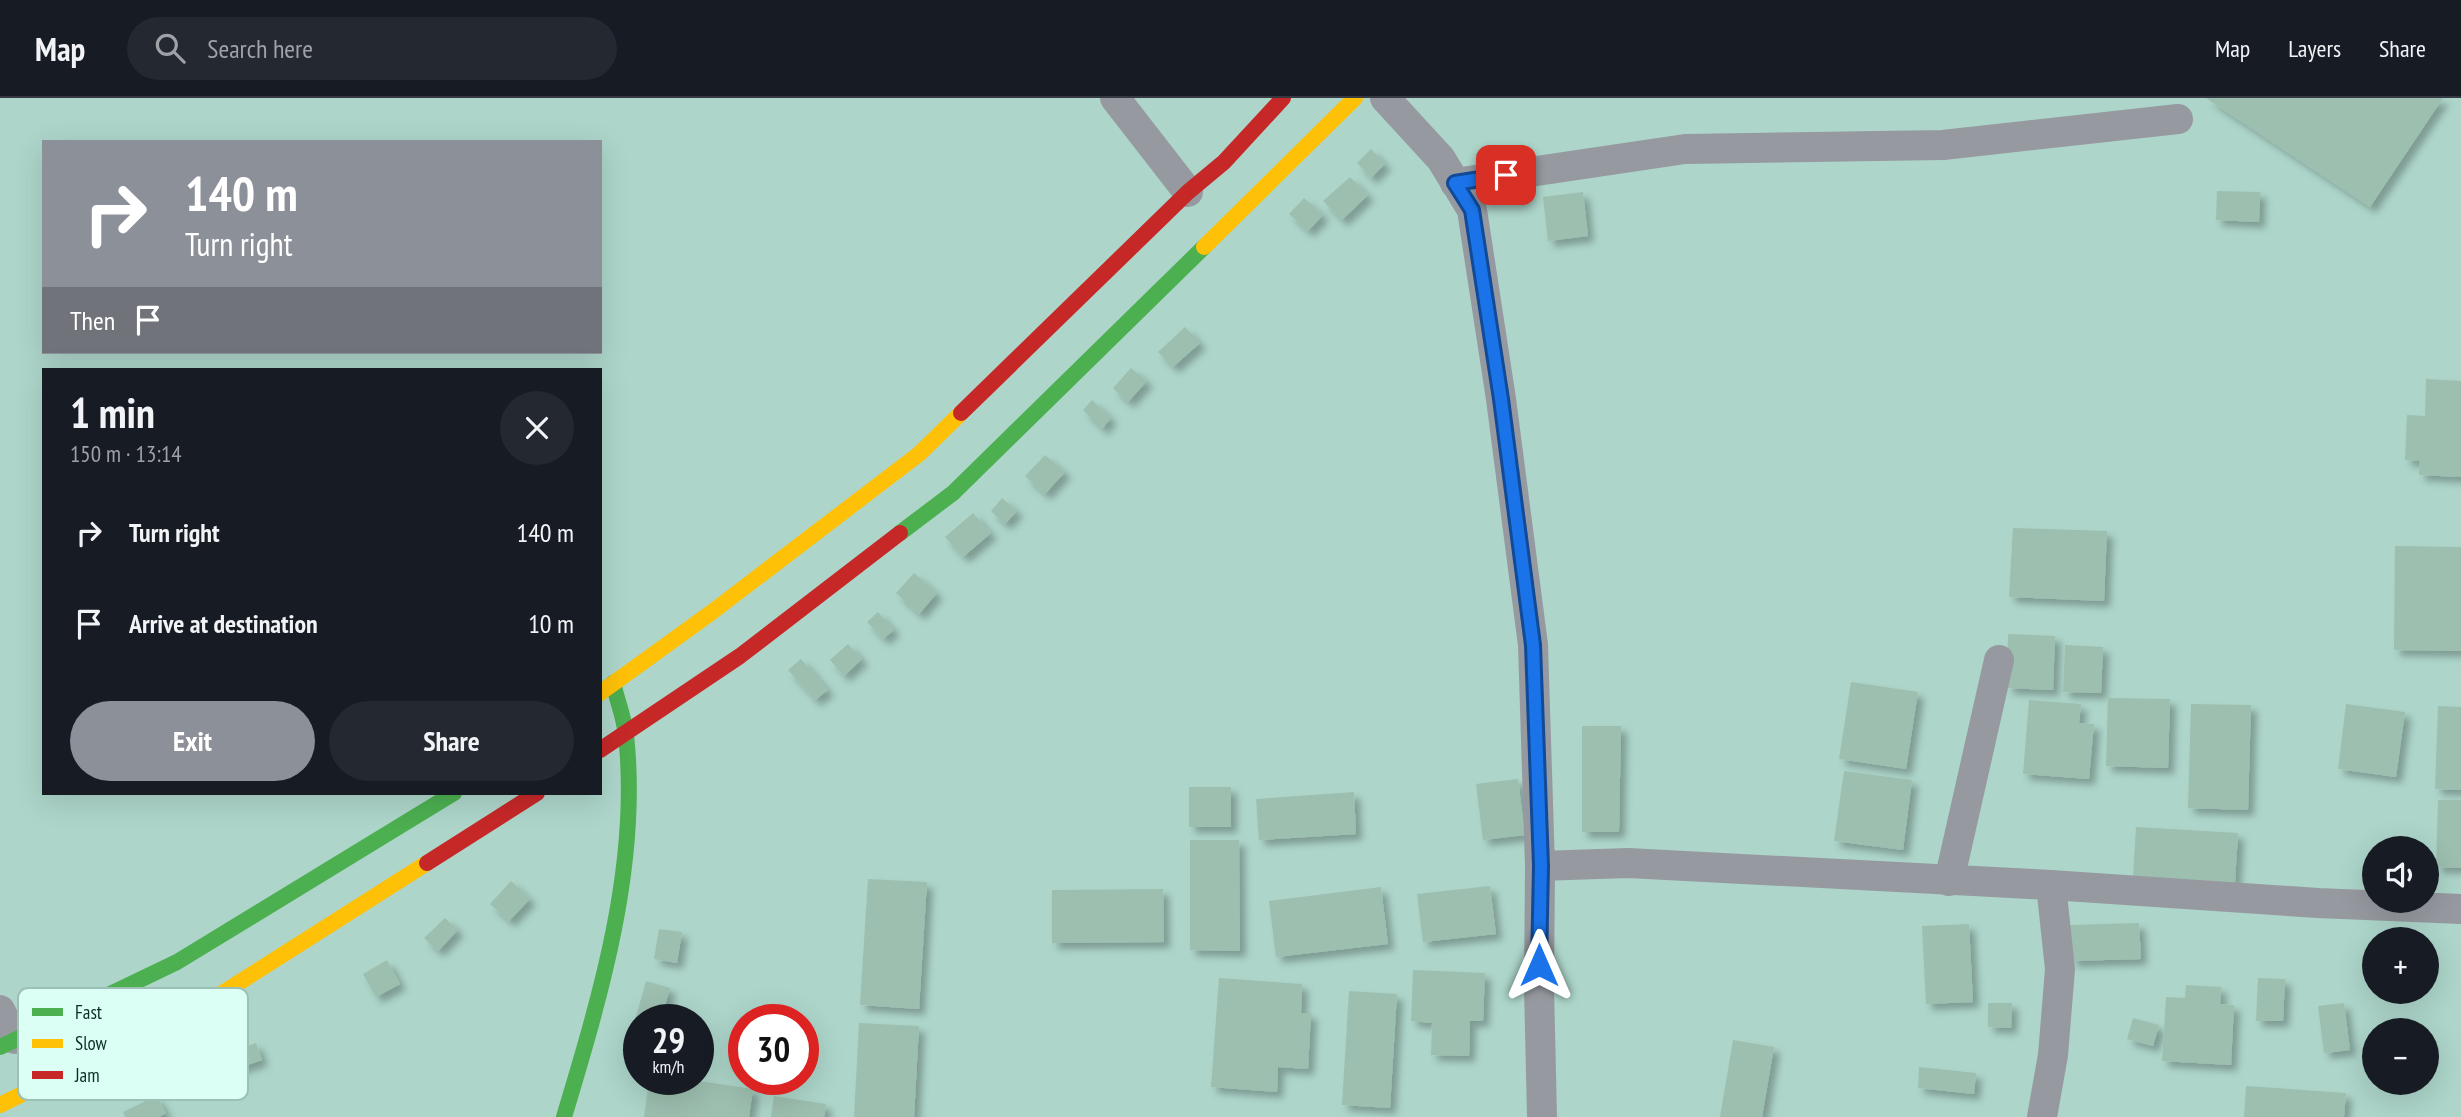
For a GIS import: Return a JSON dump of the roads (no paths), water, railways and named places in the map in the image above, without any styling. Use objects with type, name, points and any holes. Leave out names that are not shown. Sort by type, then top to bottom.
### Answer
[{"type":"main road","points":[[564,1117],[590,1035],[623,877],[628,816],[626,733],[607,688],[712,612],[919,454],[1188,192],[1224,162],[1283,98]]},
{"type":"main road","points":[[602,749],[740,656],[953,493],[1355,98]]},
{"type":"main road","points":[[122,988],[177,962],[451,795]]},
{"type":"main road","points":[[230,988],[534,795]]},
{"type":"main road","points":[[0,1105],[18,1096]]},
{"type":"street","points":[[1115,98],[1188,192]]},
{"type":"street","points":[[1385,98],[1441,159],[1472,210],[1501,399],[1533,645],[1541,866],[1539,987],[1542,1117]]},
{"type":"street","points":[[1455,183],[1685,149],[1943,145],[2178,119]]},
{"type":"street","points":[[1949,881],[1999,660]]},
{"type":"street","points":[[1541,866],[1628,863],[2461,909]]},
{"type":"street","points":[[2042,1117],[2053,1055],[2060,970],[2051,885]]},
{"type":"street","points":[[0,1010],[7,1043]]}]
